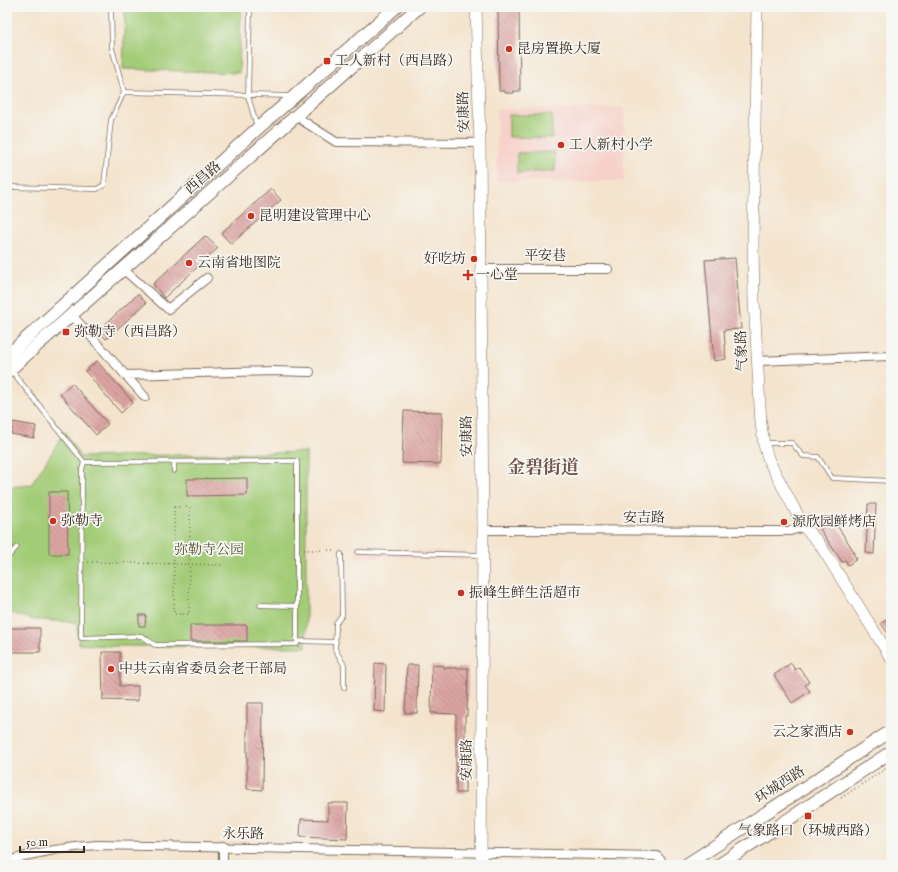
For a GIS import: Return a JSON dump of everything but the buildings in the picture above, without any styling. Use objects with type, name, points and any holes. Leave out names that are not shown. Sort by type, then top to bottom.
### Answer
[{"type":"main road","name":"西昌路","points":[[7,356],[257,129],[396,7]]},
{"type":"main road","name":"西昌路","points":[[8,370],[419,7]]},
{"type":"main road","name":"环城西路","points":[[686,865],[891,731]]},
{"type":"main road","points":[[719,865],[891,752]]},
{"type":"street","name":"安康路","points":[[476,7],[480,143],[483,530],[481,865]]},
{"type":"street","name":"气象路","points":[[757,7],[753,244],[757,361],[761,424],[764,443],[769,461],[804,527],[819,543],[891,658]]},
{"type":"street","points":[[298,114],[303,121],[336,142],[480,143]]},
{"type":"street","points":[[123,269],[168,309],[207,278]]},
{"type":"street","name":"平安巷","points":[[481,270],[608,269]]},
{"type":"street","points":[[71,314],[145,397]]},
{"type":"street","points":[[757,361],[891,356]]},
{"type":"street","points":[[126,375],[272,371],[310,372]]},
{"type":"street","name":"安吉路","points":[[483,530],[790,531],[804,527]]},
{"type":"street","name":"永乐路","points":[[7,861],[64,847],[97,845],[223,846],[657,856],[665,865]]},
{"type":"street","points":[[222,865],[223,846]]},
{"type":"lane","points":[[7,187],[97,189],[104,186],[112,120],[124,92],[112,48],[111,7]]},
{"type":"lane","points":[[250,7],[248,96],[257,129]]},
{"type":"lane","points":[[124,92],[295,96]]},
{"type":"lane","points":[[8,370],[84,462]]},
{"type":"lane","points":[[764,443],[792,443],[803,456],[818,457],[832,478],[891,481]]},
{"type":"lane","points":[[297,461],[297,644],[155,645],[142,636],[81,638],[82,470],[84,462],[297,461]]},
{"type":"lane","points":[[174,462],[174,471]]},
{"type":"lane","points":[[7,558],[17,547]]},
{"type":"lane","points":[[358,552],[483,555]]},
{"type":"lane","points":[[341,554],[342,615],[336,623],[336,649],[344,665],[344,688]]},
{"type":"lane","points":[[260,605],[297,606]]},
{"type":"lane","points":[[297,641],[336,642]]},
{"type":"path","points":[[174,507],[190,507],[190,614],[174,614],[173,564],[174,507]]},
{"type":"path","points":[[297,550],[336,550]]},
{"type":"path","points":[[82,562],[222,565]]},
{"type":"shaded area","name":"工人新村小学","points":[[624,108],[624,181],[497,182],[497,109]]},
{"type":"shaded area","points":[[356,549],[465,552],[464,559],[356,556]]},
{"type":"green space","points":[[125,7],[241,7],[239,73],[123,69]]},
{"type":"green space","points":[[509,115],[552,115],[552,138],[509,137]]},
{"type":"green space","points":[[555,152],[555,171],[517,173],[517,153]]},
{"type":"green space","name":"弥勒寺公园","points":[[65,432],[80,457],[306,452],[306,647],[110,646],[79,644],[76,622],[35,620],[7,612],[7,487],[31,485]]},
{"type":"place","name":"昆房置换大厦","points":[[509,49]]},
{"type":"place","name":"工人新村（西昌路）","points":[[327,61]]},
{"type":"place","name":"工人新村小学","points":[[561,145]]},
{"type":"place","name":"昆明建设管理中心","points":[[251,216]]},
{"type":"place","name":"好吃坊","points":[[474,259]]},
{"type":"place","name":"云南省地图院","points":[[189,263]]},
{"type":"place","name":"一心堂","points":[[468,275]]},
{"type":"place","name":"弥勒寺（西昌路）","points":[[66,332]]},
{"type":"place","name":"弥勒寺","points":[[53,521]]},
{"type":"place","name":"源欣园鲜烤店","points":[[784,522]]},
{"type":"place","name":"振峰生鲜生活超市","points":[[461,593]]},
{"type":"place","name":"中共云南省委员会老干部局","points":[[111,669]]},
{"type":"place","name":"云之家酒店","points":[[850,732]]},
{"type":"place","name":"气象路口（环城西路）","points":[[808,816]]},
{"type":"district","name":"金碧街道","points":[[543,468]]}]
